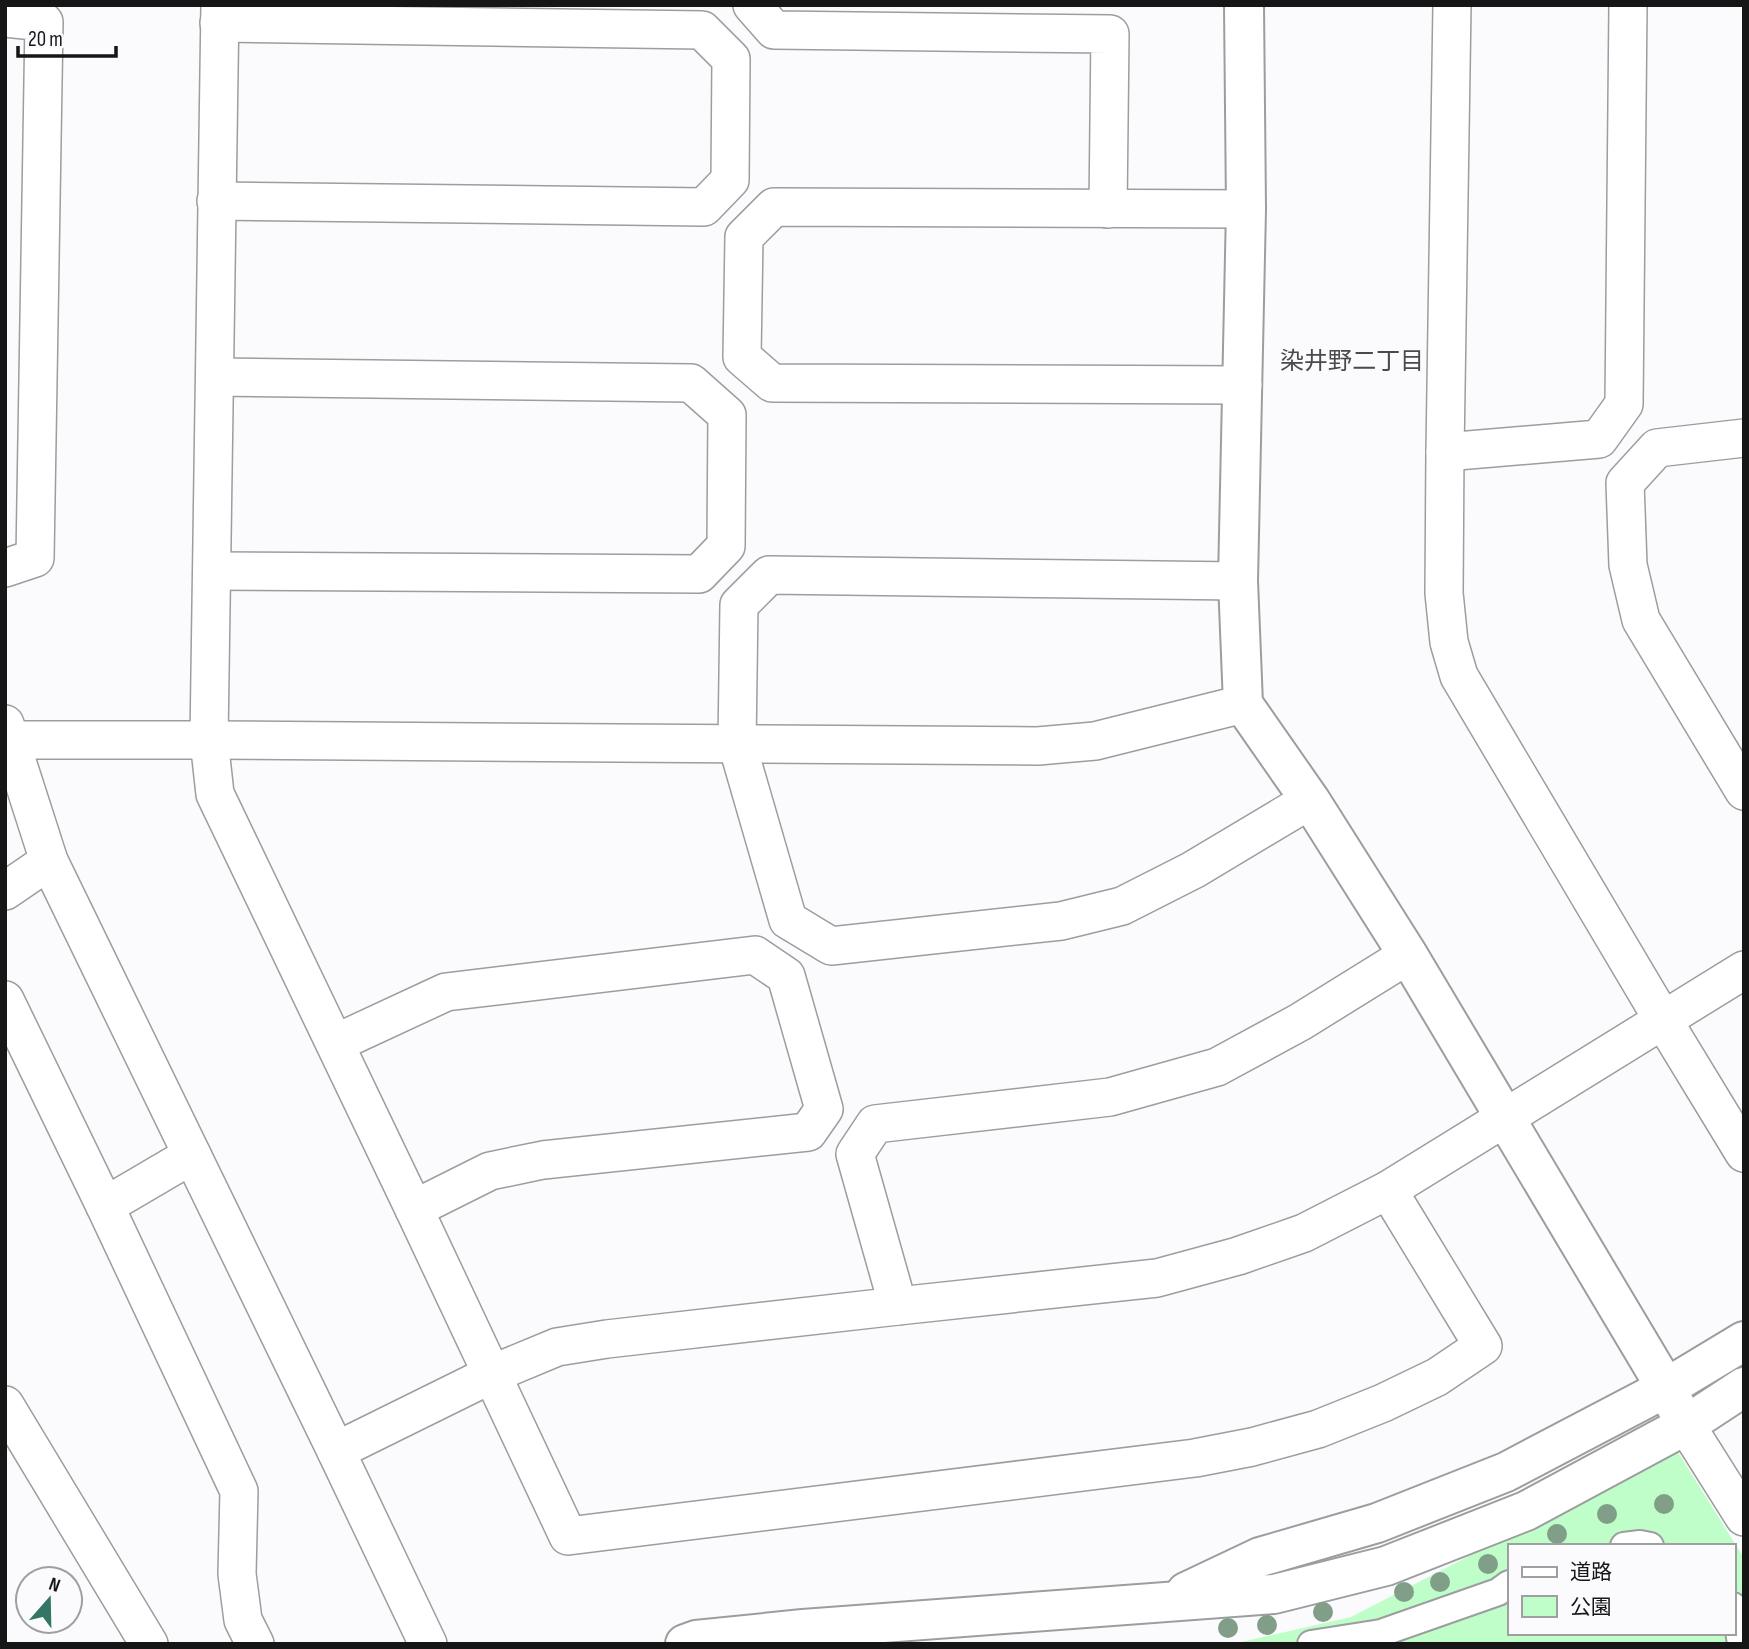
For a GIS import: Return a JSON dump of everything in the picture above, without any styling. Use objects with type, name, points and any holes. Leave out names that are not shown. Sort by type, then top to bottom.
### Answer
[{"type":"street","points":[[752,5],[774,30],[1110,34],[1108,209]]},
{"type":"street","points":[[1244,5],[1246,209],[1238,581],[1243,704],[1310,800],[1408,955],[1686,1425],[1744,1517]]},
{"type":"street","points":[[1452,5],[1444,452],[1444,593],[1450,642],[1459,676],[1744,1153]]},
{"type":"street","points":[[1444,452],[1599,439],[1624,404],[1628,5]]},
{"type":"street","points":[[216,201],[704,207],[730,180],[731,59],[702,30],[220,14],[216,201],[209,740],[215,794],[568,1536],[1182,1460],[1252,1447],[1318,1429],[1383,1403],[1437,1377],[1483,1346],[1388,1190]]},
{"type":"street","points":[[5,18],[44,22],[35,558],[5,568]]},
{"type":"street","points":[[1243,385],[772,383],[742,357],[744,237],[774,207],[1246,209]]},
{"type":"street","points":[[212,571],[699,574],[726,546],[727,415],[691,383],[215,377]]},
{"type":"street","points":[[1744,438],[1657,448],[1625,483],[1628,565],[1641,620],[1744,791]]},
{"type":"street","points":[[1238,581],[769,575],[739,605],[737,744],[788,920],[831,946],[1061,920],[1122,906],[1193,870],[1310,800]]},
{"type":"street","points":[[428,1644],[49,861],[7,735],[209,740],[1038,747],[1095,741],[1243,704]]},
{"type":"street","points":[[5,891],[49,861]]},
{"type":"street","points":[[335,1044],[446,992],[755,955],[786,976],[824,1109],[808,1132],[543,1160],[490,1171],[414,1209]]},
{"type":"street","points":[[898,1306],[855,1154],[875,1124],[1110,1097],[1217,1067],[1300,1022],[1408,955]]},
{"type":"street","points":[[336,1451],[492,1374],[557,1347],[607,1339],[1157,1278],[1238,1256],[1304,1233],[1388,1190],[1744,970]]},
{"type":"street","points":[[5,1000],[239,1491],[237,1574],[243,1620],[255,1644]]},
{"type":"street","points":[[105,1206],[192,1155]]},
{"type":"street","points":[[1165,1602],[1260,1557],[1377,1523],[1506,1472],[1666,1388],[1744,1341]]},
{"type":"street","points":[[685,1644],[696,1640],[804,1636],[1274,1594],[1386,1566],[1526,1511],[1686,1425],[1744,1387]]},
{"type":"street","points":[[5,1405],[149,1644]]},
{"type":"street","points":[[1311,1644],[1381,1633],[1498,1592],[1508,1585]]},
{"type":"street","points":[[1735,1608],[1741,1644]]},
{"type":"green space","points":[[1676,1449],[1744,1558],[1744,1644],[1233,1644],[1351,1617]]},
{"type":"district","name":"染井野二丁目","points":[[1352,361]]}]
